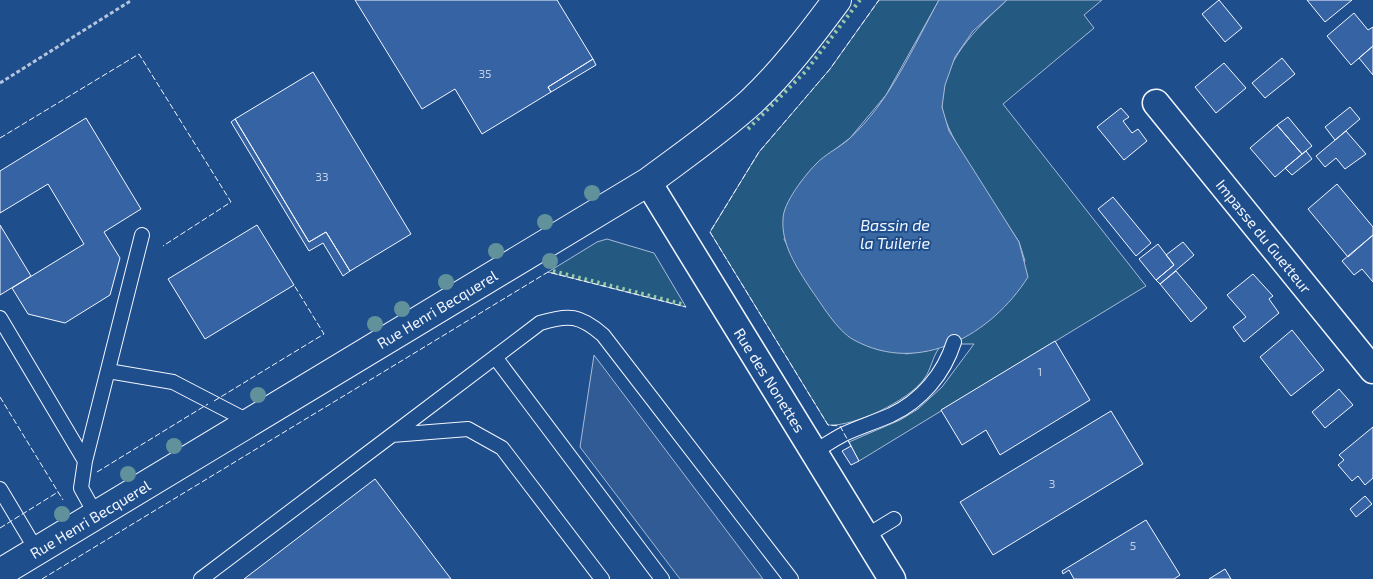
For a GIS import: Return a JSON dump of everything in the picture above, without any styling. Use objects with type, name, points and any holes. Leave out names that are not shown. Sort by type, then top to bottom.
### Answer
[{"type":"street","name":"Rue Henri Becquerel","points":[[0,573],[648,182],[752,101],[805,43],[837,0]]},
{"type":"street","name":"Impasse du Guetteur","points":[[1156,102],[1373,370]]},
{"type":"street","name":"Rue des Nonettes","points":[[648,182],[892,579]]},
{"type":"lane","points":[[96,514],[81,488],[85,461],[142,235]]},
{"type":"lane","points":[[201,579],[540,323],[562,316],[585,320],[603,335],[791,579]]},
{"type":"lane","points":[[0,318],[85,461]]},
{"type":"lane","points":[[814,452],[844,434],[891,415],[912,404],[929,387],[946,363],[954,342]]},
{"type":"lane","points":[[495,357],[662,579]]},
{"type":"lane","points":[[108,371],[173,382],[250,422]]},
{"type":"lane","points":[[392,435],[468,429],[502,448],[602,579]]},
{"type":"lane","points":[[0,489],[37,551]]},
{"type":"lane","points":[[866,536],[894,519]]},
{"type":"path","points":[[0,83],[132,0]]},
{"type":"shaded area","points":[[879,0],[939,0],[886,95],[850,138],[816,164],[784,239],[808,284],[906,354],[939,348],[924,379],[906,396],[866,417],[852,422],[828,425],[710,232],[759,152],[830,69]]},
{"type":"shaded area","points":[[1007,0],[1102,0],[1084,15],[1094,28],[1003,104],[1146,286],[859,461],[849,442],[900,420],[918,409],[942,387],[974,344],[953,344],[1025,261],[1019,242],[952,136],[942,107],[947,75],[962,47]]},
{"type":"shaded area","points":[[607,239],[654,253],[686,307],[548,272],[597,242]]},
{"type":"shaded area","points":[[594,355],[763,579],[680,579],[580,447]]},
{"type":"water","name":"Bassin de la Tuilerie","points":[[939,0],[1007,0],[973,31],[955,57],[945,85],[942,107],[949,131],[1019,242],[1028,277],[1013,298],[995,316],[975,331],[952,343],[929,351],[904,353],[879,350],[848,336],[824,309],[800,272],[787,247],[783,228],[784,212],[795,190],[806,175],[820,160],[849,139],[877,108],[900,73]]},
{"type":"building","points":[[355,0],[557,0],[593,59],[548,87],[551,92],[482,134],[455,89],[422,109]]},
{"type":"building","points":[[1219,0],[1242,28],[1225,42],[1202,14]]},
{"type":"building","points":[[1307,0],[1352,0],[1325,22]]},
{"type":"building","points":[[1354,13],[1368,30],[1373,27],[1373,46],[1351,65],[1327,36]]},
{"type":"building","points":[[1373,46],[1373,75],[1359,58]]},
{"type":"building","points":[[1282,58],[1295,74],[1265,98],[1252,83]]},
{"type":"building","points":[[593,59],[596,65],[551,92],[548,87]]},
{"type":"building","points":[[1224,63],[1246,88],[1216,113],[1195,87]]},
{"type":"building","points":[[313,72],[411,234],[350,271],[326,232],[309,242],[235,119]]},
{"type":"building","points":[[1350,107],[1360,119],[1335,140],[1325,127]]},
{"type":"building","points":[[1121,108],[1129,117],[1123,121],[1132,133],[1138,129],[1147,141],[1124,160],[1097,127]]},
{"type":"building","points":[[1288,117],[1312,146],[1302,154],[1277,125]]},
{"type":"building","points":[[86,118],[141,209],[104,232],[120,258],[110,295],[65,323],[28,314],[12,288],[84,244],[48,184],[0,213],[0,171]]},
{"type":"building","points":[[235,119],[309,242],[326,232],[350,271],[343,276],[323,243],[309,251],[231,122]]},
{"type":"building","points":[[1277,125],[1302,154],[1275,177],[1250,148]]},
{"type":"building","points":[[1346,131],[1366,154],[1345,169],[1336,158],[1325,167],[1316,156]]},
{"type":"building","points":[[1306,151],[1312,159],[1292,175],[1285,168]]},
{"type":"building","points":[[1337,184],[1373,227],[1373,235],[1348,257],[1308,209]]},
{"type":"building","points":[[1113,197],[1151,243],[1136,256],[1098,209]]},
{"type":"building","points":[[0,225],[31,276],[0,295]]},
{"type":"building","points":[[257,225],[294,285],[205,339],[168,279]]},
{"type":"building","points":[[1373,235],[1373,282],[1362,269],[1354,275],[1342,261]]},
{"type":"building","points":[[1183,242],[1194,255],[1160,284],[1156,280],[1174,265],[1166,255]]},
{"type":"building","points":[[1158,244],[1174,265],[1156,280],[1139,259]]},
{"type":"building","points":[[1176,271],[1207,308],[1191,322],[1160,284]]},
{"type":"building","points":[[1253,274],[1273,296],[1269,299],[1279,313],[1244,342],[1233,327],[1246,317],[1227,295]]},
{"type":"building","points":[[1292,330],[1324,370],[1291,396],[1260,357]]},
{"type":"building","points":[[1055,341],[1090,400],[1000,455],[986,430],[962,445],[941,410]]},
{"type":"building","points":[[1339,389],[1353,405],[1325,428],[1312,412]]},
{"type":"building","points":[[1111,411],[1143,464],[993,555],[960,502]]},
{"type":"building","points":[[1373,427],[1373,478],[1365,485],[1358,476],[1352,481],[1338,465],[1344,460],[1339,455]]},
{"type":"building","points":[[851,446],[859,461],[851,465],[842,451]]},
{"type":"building","points":[[375,479],[451,579],[244,579]]},
{"type":"building","points":[[1365,496],[1372,504],[1356,517],[1350,509]]},
{"type":"building","points":[[1146,520],[1180,575],[1174,579],[1074,579],[1069,570],[1063,574],[1062,571]]},
{"type":"building","points":[[1225,569],[1231,579],[1209,579]]},
{"type":"hedge","points":[[748,129],[806,71],[860,0]]},
{"type":"hedge","points":[[553,271],[682,304]]},
{"type":"fence","points":[[851,446],[840,426],[828,425],[710,232],[759,152],[830,69],[879,0]]},
{"type":"fence","points":[[0,138],[139,54],[231,202],[163,246]]},
{"type":"fence","points":[[42,579],[548,272],[686,307]]},
{"type":"fence","points":[[214,401],[324,334],[294,285]]},
{"type":"fence","points":[[0,397],[63,500]]},
{"type":"fence","points":[[97,472],[208,404]]},
{"type":"fence","points":[[0,528],[58,492]]}]
